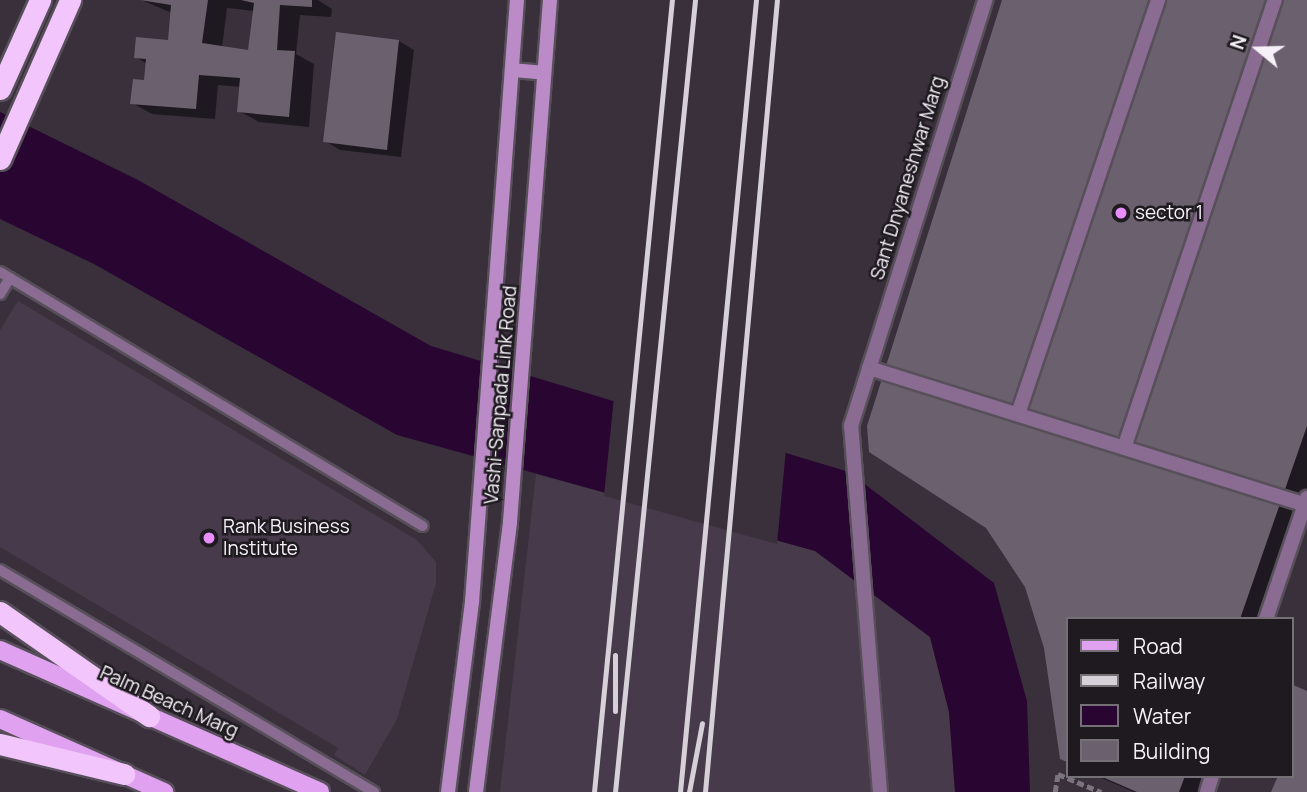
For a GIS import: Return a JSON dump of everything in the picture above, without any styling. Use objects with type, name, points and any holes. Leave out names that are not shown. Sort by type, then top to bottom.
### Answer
[{"type":"highway","points":[[0,159],[68,7],[39,2],[2,84]]},
{"type":"highway","points":[[0,612],[149,716]]},
{"type":"highway","points":[[0,744],[124,774]]},
{"type":"main road","name":"Vashi-Sanpada Link Road","points":[[448,792],[477,520],[517,0]]},
{"type":"main road","name":"Vashi-Sanpada Link Road","points":[[476,792],[510,522],[550,0]]},
{"type":"main road","points":[[512,70],[544,72]]},
{"type":"main road","name":"Palm Beach Marg","points":[[0,650],[320,792]]},
{"type":"main road","points":[[0,719],[164,792]]},
{"type":"street","name":"Sant Dnyaneshwar Marg","points":[[880,792],[851,426],[985,0]]},
{"type":"street","points":[[1018,414],[1158,0]]},
{"type":"street","points":[[1124,448],[1275,0]]},
{"type":"street","points":[[869,368],[1306,502],[1267,617]]},
{"type":"lane","points":[[0,294],[5,275],[423,526]]},
{"type":"lane","points":[[0,570],[374,792]]},
{"type":"path","points":[[1055,792],[1058,774],[1066,777]]},
{"type":"path","points":[[1068,778],[1101,792]]},
{"type":"shaded area","points":[[18,301],[417,540],[436,562],[436,583],[397,719],[365,775],[334,755],[338,748],[0,547],[0,330]]},
{"type":"shaded area","points":[[536,474],[815,551],[930,637],[949,712],[955,792],[500,792]]},
{"type":"water","points":[[0,112],[138,180],[431,346],[849,472],[994,583],[1027,701],[1030,792],[955,792],[949,712],[930,637],[815,551],[397,435],[94,264],[0,219]]},
{"type":"pier","points":[[614,397],[786,449],[777,544],[604,496]]},
{"type":"building","points":[[140,0],[208,0],[202,43],[248,50],[254,3],[241,0],[312,0],[312,7],[280,5],[277,50],[295,51],[289,117],[237,112],[240,78],[199,75],[196,109],[130,104],[133,79],[144,80],[146,59],[134,58],[136,37],[168,40],[171,5]]},
{"type":"building","name":"sector 1","points":[[1002,0],[1307,0],[1307,426],[1241,617],[1066,617],[1066,762],[1060,759],[1044,648],[1025,587],[986,528],[869,452],[867,426]]},
{"type":"building","points":[[336,32],[399,40],[387,150],[323,142]]},
{"type":"building","points":[[1293,685],[1307,691],[1307,792],[1271,792],[1277,778],[1293,778]]},
{"type":"building","points":[[1105,778],[1184,778],[1179,792],[1137,792]]},
{"type":"railway","points":[[594,792],[672,0]]},
{"type":"railway","points":[[615,792],[695,0]]},
{"type":"railway","points":[[680,792],[756,0]]},
{"type":"railway","points":[[705,792],[777,0]]},
{"type":"railway","points":[[615,655],[615,711]]},
{"type":"railway","points":[[689,792],[702,723]]},
{"type":"place","name":"sector 1","points":[[1121,213]]},
{"type":"place","name":"Rank Business Institute","points":[[209,538]]}]
